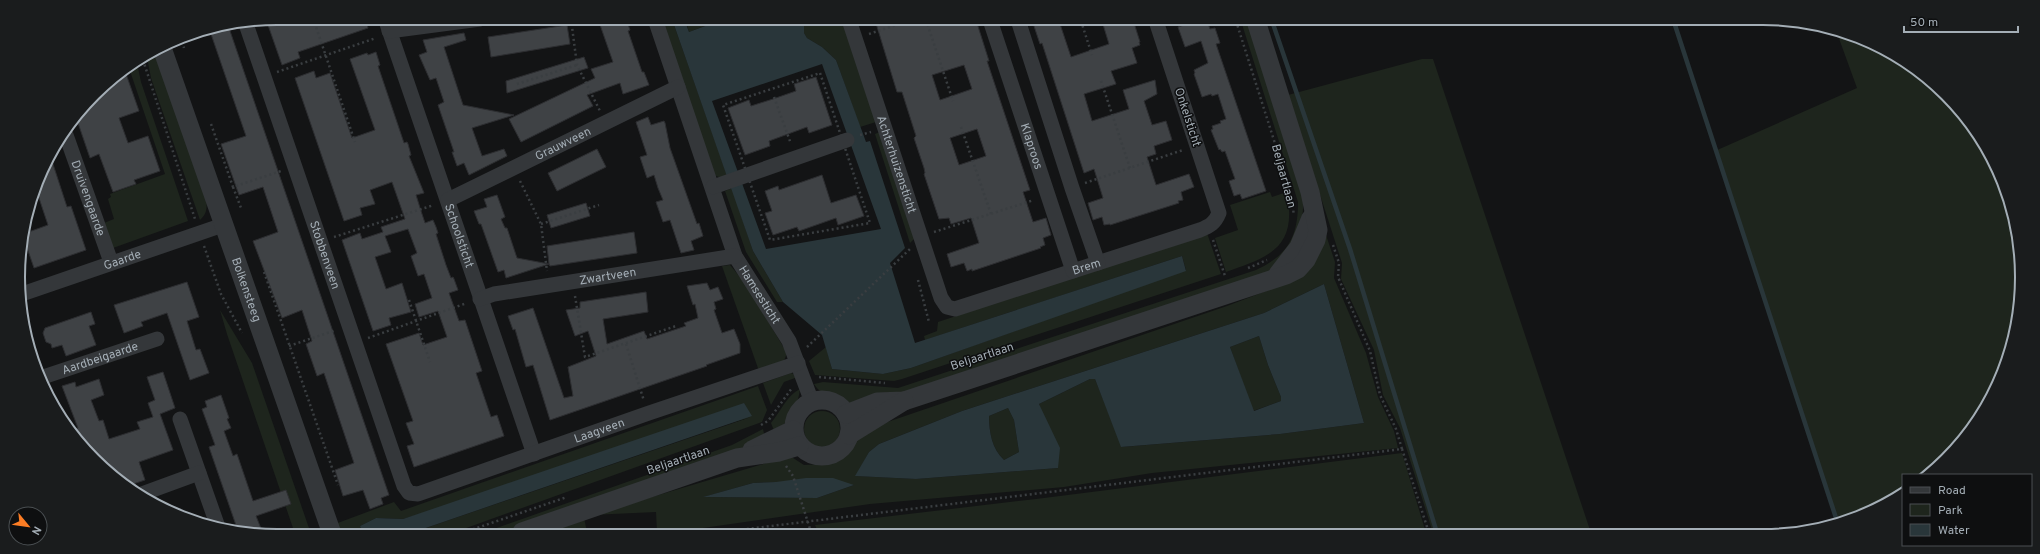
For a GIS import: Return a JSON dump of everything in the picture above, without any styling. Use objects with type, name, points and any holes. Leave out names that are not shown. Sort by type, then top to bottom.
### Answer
[{"type":"street","name":"Schoolsticht","points":[[387,25],[534,454]]},
{"type":"street","name":"Hamsesticht","points":[[657,25],[678,87],[718,185],[735,256],[789,342],[812,402]]},
{"type":"street","name":"Achterhuizensticht","points":[[851,25],[941,298],[947,307]]},
{"type":"street","name":"Klaproos","points":[[992,25],[1073,272]]},
{"type":"street","name":"Klaproos","points":[[1020,25],[1072,188],[1098,263]]},
{"type":"street","name":"Onkelsticht","points":[[1157,25],[1219,213],[1215,221],[1209,226]]},
{"type":"street","name":"Beljaartlaan","points":[[850,435],[904,401],[1286,275],[1298,269],[1312,251],[1318,230],[1314,210],[1257,25]]},
{"type":"street","name":"Stobbenveen","points":[[247,27],[404,486]]},
{"type":"street","name":"Bolkensteeg","points":[[163,52],[223,225],[331,529]]},
{"type":"street","name":"Grauwveen","points":[[448,200],[678,87]]},
{"type":"street","name":"Druivengaarde","points":[[67,137],[111,262]]},
{"type":"street","points":[[718,185],[847,140]]},
{"type":"street","name":"Gaarde","points":[[26,293],[111,262],[223,225]]},
{"type":"street","name":"Brem","points":[[947,307],[955,309],[964,308],[1209,226]]},
{"type":"street","name":"Zwartveen","points":[[480,299],[494,294],[735,256]]},
{"type":"street","name":"Aardbeigaarde","points":[[45,376],[157,339]]},
{"type":"street","name":"Laagveen","points":[[404,486],[409,493],[418,494],[648,413],[798,363]]},
{"type":"street","points":[[825,400],[837,404],[846,414],[849,421],[850,435],[844,446],[834,454],[821,457],[809,454],[796,438],[795,418],[802,408],[812,402],[825,400]]},
{"type":"street","name":"Beljaartlaan","points":[[846,414],[877,402],[904,401]]},
{"type":"street","points":[[180,419],[216,521]]},
{"type":"street","name":"Beljaartlaan","points":[[531,529],[796,438]]},
{"type":"street","points":[[146,492],[199,473]]},
{"type":"path","points":[[315,25],[355,142]]},
{"type":"path","points":[[264,77],[375,38],[387,25]]},
{"type":"path","points":[[572,25],[577,65],[606,123]]},
{"type":"path","points":[[855,38],[895,25]]},
{"type":"path","points":[[928,25],[953,101]]},
{"type":"path","points":[[1082,25],[1092,55]]},
{"type":"path","name":"Beljaartlaan","points":[[1237,25],[1289,188],[1293,209],[1293,221]]},
{"type":"path","points":[[183,43],[184,48]]},
{"type":"path","name":"Bolkensteeg","points":[[144,63],[199,232],[221,294],[244,336]]},
{"type":"path","points":[[517,84],[577,65]]},
{"type":"path","points":[[1101,81],[1130,168]]},
{"type":"path","points":[[774,98],[795,158]]},
{"type":"path","points":[[211,124],[241,208]]},
{"type":"path","points":[[961,127],[991,214]]},
{"type":"path","points":[[1072,188],[1197,145]]},
{"type":"path","points":[[233,187],[294,166]]},
{"type":"path","points":[[513,168],[541,224],[549,286]]},
{"type":"path","points":[[920,236],[1048,195]]},
{"type":"path","points":[[320,241],[448,200]]},
{"type":"path","points":[[541,224],[599,205]]},
{"type":"path","points":[[1293,209],[1314,210]]},
{"type":"path","points":[[1209,226],[1225,276]]},
{"type":"path","points":[[1332,243],[1339,263],[1338,277],[1370,351],[1380,395],[1396,429],[1428,529]]},
{"type":"path","points":[[816,339],[910,249],[911,257]]},
{"type":"path","points":[[1245,269],[1269,259]]},
{"type":"path","points":[[264,272],[338,485]]},
{"type":"path","points":[[1217,278],[1232,274]]},
{"type":"path","points":[[917,278],[929,322]]},
{"type":"path","points":[[573,282],[585,357],[676,326]]},
{"type":"path","points":[[355,343],[480,299]]},
{"type":"path","points":[[409,300],[430,362]]},
{"type":"path","points":[[289,346],[349,325]]},
{"type":"path","points":[[626,344],[648,413]]},
{"type":"path","points":[[755,428],[768,421],[792,388],[818,377],[891,384]]},
{"type":"path","points":[[745,529],[1402,449]]},
{"type":"path","points":[[793,476],[810,529]]},
{"type":"path","points":[[477,529],[568,497]]},
{"type":"green space","points":[[663,25],[674,25],[727,175],[721,178],[714,175]]},
{"type":"green space","points":[[687,25],[708,25],[689,32]]},
{"type":"green space","points":[[804,25],[844,25],[876,122],[860,127],[836,60],[822,47],[807,38],[804,33]]},
{"type":"green space","points":[[1242,25],[1249,25],[1303,197],[1302,220],[1295,240],[1290,249],[1275,266],[1266,273],[883,399],[851,407],[821,392],[814,384],[823,382],[898,388],[1256,270],[1276,258],[1289,244],[1296,225],[1298,202]]},
{"type":"green space","points":[[1838,37],[1874,51],[1903,67],[1941,99],[1963,124],[1981,151],[2002,196],[2013,244],[2015,277],[2013,310],[2002,358],[1989,388],[1973,417],[1941,455],[1920,474],[1902,474],[1902,488],[1859,510],[1835,518],[1715,151],[1857,88]]},
{"type":"green space","points":[[156,56],[206,196],[206,212],[200,220],[151,78],[148,61]]},
{"type":"green space","points":[[1422,59],[1433,59],[1590,529],[1432,529],[1400,428],[1383,395],[1374,350],[1341,279],[1342,263],[1288,95]]},
{"type":"green space","points":[[138,67],[141,82],[188,221],[113,248],[104,223],[114,219],[108,199],[111,197],[110,194],[165,174],[130,72]]},
{"type":"green space","points":[[880,132],[915,238],[910,243],[875,134]]},
{"type":"green space","points":[[732,188],[753,251],[783,302],[777,302],[746,252],[725,191]]},
{"type":"green space","points":[[1270,192],[1272,197],[1287,192],[1289,211],[1288,225],[1284,237],[1278,247],[1268,254],[1226,272],[1215,238],[1238,230],[1230,205]]},
{"type":"green space","points":[[1324,229],[1335,262],[1334,278],[1366,353],[1378,397],[1394,431],[1398,448],[1152,473],[1064,487],[870,504],[696,529],[657,529],[656,512],[591,515],[790,456],[804,465],[824,464],[840,459],[852,447],[861,431],[1227,306],[1282,285]],"holes":[[[1324,284],[1364,423],[1280,434],[1122,447],[1095,379],[1090,379],[1039,404],[1058,468],[916,479],[856,476],[869,452],[879,444],[962,411],[1264,313]],[[776,482],[854,485],[817,498],[704,497],[753,483]]]},
{"type":"green space","points":[[1207,233],[1221,274],[902,379],[894,381],[815,375],[809,361],[826,347],[832,369],[883,374],[911,368],[1186,270],[1182,256],[925,340],[924,336],[937,331],[938,322]]},
{"type":"green space","points":[[730,265],[745,283],[787,353],[784,361],[759,371],[722,266]]},
{"type":"green space","points":[[220,310],[252,363],[309,529],[293,529]]},
{"type":"green space","points":[[1259,336],[1268,365],[1281,397],[1281,401],[1253,411],[1230,347]]},
{"type":"green space","points":[[791,373],[796,375],[795,378],[784,382],[771,405],[763,383]]},
{"type":"green space","points":[[758,386],[767,410],[762,422],[464,529],[423,529],[751,417],[403,519],[376,518],[360,526],[361,529],[337,529],[335,524],[394,502],[401,511]]},
{"type":"green space","points":[[800,389],[795,408],[785,424],[775,433],[771,423],[791,395]]},
{"type":"green space","points":[[1008,408],[1014,420],[1019,452],[1004,460],[997,451],[992,440],[989,416]]},
{"type":"green space","points":[[822,411],[835,416],[840,429],[835,442],[822,447],[809,442],[804,429],[809,416]]},
{"type":"green space","points":[[763,429],[765,438],[737,451],[512,529],[494,529],[732,445]]},
{"type":"green space","points":[[1402,453],[1425,529],[817,529],[815,525]]},
{"type":"green space","points":[[584,518],[586,529],[553,529]]},
{"type":"water","points":[[674,25],[686,25],[689,32],[708,25],[804,25],[804,33],[807,38],[822,47],[836,60],[866,142],[870,141],[905,248],[890,263],[915,343],[1182,256],[1186,271],[911,368],[883,374],[832,369],[822,335],[783,302],[753,251]],"holes":[[[822,64],[881,229],[766,249],[712,101]]]},
{"type":"water","points":[[1324,284],[1364,423],[1280,434],[1121,447],[1095,379],[1090,379],[1039,404],[1060,448],[1058,468],[916,479],[855,476],[869,452],[879,444],[962,411],[1264,313]],"holes":[[[1259,336],[1268,365],[1281,397],[1281,401],[1254,411],[1230,347]],[[1008,408],[1014,420],[1019,452],[1004,460],[1000,456],[992,440],[989,416]]]},
{"type":"water","points":[[744,403],[752,416],[423,529],[361,529],[360,526],[376,518],[403,519]]},
{"type":"water","points":[[806,478],[833,478],[854,485],[817,498],[703,497],[753,483]]},
{"type":"building","points":[[367,25],[368,28],[298,52],[300,58],[282,65],[268,26]]},
{"type":"building","points":[[567,25],[570,44],[491,57],[488,37]]},
{"type":"building","points":[[600,25],[628,25],[630,30],[628,31],[642,72],[644,72],[649,85],[623,94],[620,83],[587,95],[593,106],[521,142],[509,119],[595,78],[591,69],[613,62]]},
{"type":"building","points":[[877,25],[978,25],[989,61],[987,61],[1030,190],[1023,192],[1033,222],[1046,218],[1051,235],[1043,238],[1045,245],[1040,247],[1041,248],[972,271],[972,269],[967,271],[964,263],[951,267],[947,254],[979,243],[971,218],[951,224],[949,218],[939,219],[924,174],[924,168],[914,138],[916,136],[902,92],[897,92]],"holes":[[[964,65],[972,89],[940,100],[932,75]],[[977,129],[986,156],[959,165],[950,138]]]},
{"type":"building","points":[[1034,25],[1060,25],[1071,57],[1109,44],[1103,25],[1135,25],[1140,42],[1140,45],[1132,48],[1137,63],[1111,71],[1116,84],[1084,94],[1092,121],[1129,109],[1123,90],[1155,80],[1157,94],[1144,101],[1152,125],[1166,121],[1172,140],[1154,146],[1156,154],[1147,157],[1156,185],[1189,174],[1194,187],[1181,192],[1183,200],[1178,201],[1179,203],[1110,225],[1104,225],[1102,217],[1093,220],[1088,203],[1103,198],[1094,169],[1084,173],[1042,43],[1040,44]]},
{"type":"building","points":[[1184,25],[1208,25],[1210,29],[1215,28],[1220,43],[1216,44],[1266,191],[1242,199],[1240,194],[1234,196],[1229,181],[1235,179],[1225,151],[1222,152],[1220,149],[1219,150],[1211,130],[1213,129],[1212,126],[1221,123],[1220,121],[1226,119],[1218,94],[1212,96],[1211,94],[1202,97],[1194,74],[1194,70],[1208,63],[1201,41],[1185,47],[1178,27]]},
{"type":"building","points":[[230,30],[389,495],[381,498],[383,504],[370,509],[363,490],[343,496],[335,470],[354,463],[324,373],[317,376],[306,344],[312,341],[302,310],[282,318],[253,241],[278,232],[263,187],[239,195],[221,144],[246,136],[211,34]]},
{"type":"building","points":[[464,33],[466,40],[444,47],[463,105],[514,115],[472,128],[482,156],[504,149],[507,156],[469,175],[464,163],[457,166],[452,152],[454,152],[438,105],[444,102],[436,78],[430,80],[419,55],[427,52],[423,40]]},
{"type":"building","points":[[376,52],[380,65],[378,66],[404,143],[407,142],[408,144],[411,155],[409,156],[424,193],[416,195],[425,223],[433,220],[436,227],[438,233],[436,234],[446,265],[458,290],[449,293],[459,321],[465,320],[482,371],[476,373],[491,417],[497,415],[504,436],[414,467],[407,446],[414,444],[406,423],[413,421],[386,344],[419,333],[423,345],[447,337],[438,311],[419,317],[415,304],[432,298],[424,274],[418,276],[411,256],[417,253],[408,229],[385,236],[391,252],[375,257],[386,289],[402,283],[411,312],[389,318],[391,325],[373,331],[342,240],[360,233],[362,239],[383,232],[381,227],[405,219],[392,182],[370,190],[375,204],[360,208],[362,215],[344,221],[295,78],[314,71],[316,78],[330,73],[352,138],[375,130],[350,59],[367,53],[368,55]]},
{"type":"building","points":[[584,57],[588,68],[507,93],[506,81]]},
{"type":"building","points":[[126,75],[139,111],[119,118],[128,143],[148,136],[160,171],[134,180],[136,184],[113,192],[99,154],[90,158],[78,123],[99,99]]},
{"type":"building","points":[[816,77],[832,125],[809,133],[807,127],[769,141],[770,146],[745,155],[728,108],[749,100],[751,106],[796,91],[794,84]]},
{"type":"building","points":[[648,117],[651,125],[664,121],[665,123],[670,148],[697,224],[699,223],[703,236],[691,241],[694,250],[681,253],[670,220],[663,222],[656,202],[663,200],[654,175],[647,178],[640,157],[647,155],[636,122]]},
{"type":"building","points":[[597,149],[606,167],[557,191],[548,173]]},
{"type":"building","points":[[53,163],[67,207],[71,206],[86,250],[34,268],[27,247],[29,232],[48,225],[38,196]]},
{"type":"building","points":[[822,175],[831,203],[856,195],[864,216],[838,225],[836,218],[799,231],[797,227],[773,235],[765,213],[772,211],[765,191],[778,186],[779,190]]},
{"type":"building","points":[[497,195],[505,217],[501,219],[505,228],[507,228],[517,258],[549,264],[506,278],[504,270],[498,272],[481,224],[479,224],[474,211],[487,207],[484,199]]},
{"type":"building","points":[[586,203],[590,216],[551,228],[547,215]]},
{"type":"building","points":[[634,232],[637,253],[550,266],[549,264],[547,246]]},
{"type":"building","points":[[187,282],[199,317],[187,321],[196,350],[200,349],[209,373],[190,380],[167,313],[141,322],[143,326],[124,333],[114,305]]},
{"type":"building","points":[[707,283],[710,290],[718,287],[723,299],[714,302],[716,309],[714,310],[722,333],[734,329],[740,344],[740,353],[706,365],[707,366],[550,420],[533,365],[526,367],[515,329],[513,330],[508,316],[533,308],[564,398],[573,396],[568,367],[596,356],[588,331],[575,336],[566,310],[580,308],[580,302],[646,292],[648,312],[603,319],[607,344],[644,331],[647,339],[686,326],[684,323],[698,318],[695,304],[693,305],[687,286]]},
{"type":"building","points":[[91,312],[95,324],[89,326],[96,345],[66,356],[62,345],[52,348],[51,344],[46,342],[43,333],[45,328]]},
{"type":"building","points":[[163,372],[175,408],[160,414],[173,450],[139,462],[145,480],[133,484],[99,455],[78,431],[62,386],[75,382],[76,387],[99,379],[104,395],[91,400],[99,421],[103,420],[109,439],[140,429],[137,422],[153,417],[148,403],[155,400],[147,377]]},
{"type":"building","points":[[221,395],[229,418],[227,419],[231,428],[224,431],[233,456],[237,454],[253,501],[286,490],[291,504],[256,516],[261,528],[236,526],[209,447],[215,445],[202,409],[207,407],[205,401]]},
{"type":"waterway","points":[[1273,25],[1350,249],[1436,529]]},
{"type":"waterway","points":[[1675,25],[1836,518]]}]
